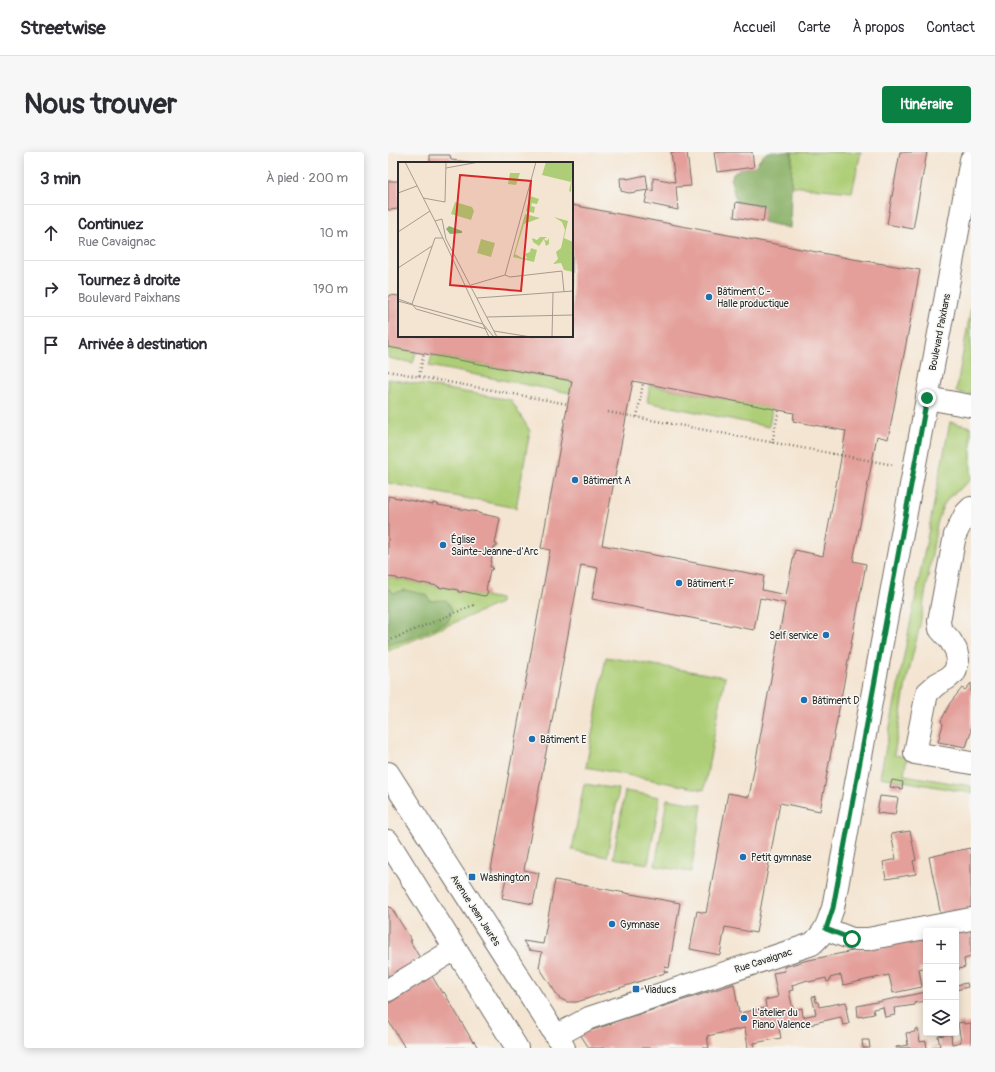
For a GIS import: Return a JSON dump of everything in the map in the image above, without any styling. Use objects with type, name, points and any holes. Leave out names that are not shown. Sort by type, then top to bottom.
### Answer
[{"type":"street","name":"Boulevard Paixhans","points":[[826,929],[833,908],[971,160]]},
{"type":"street","points":[[927,398],[971,406]]},
{"type":"street","points":[[971,508],[966,513],[955,535],[939,621],[940,629],[950,640],[956,650],[958,660],[955,672],[927,693],[915,753],[971,763]]},
{"type":"street","name":"Avenue Jean Jaurès","points":[[388,773],[560,1042]]},
{"type":"street","points":[[388,841],[517,1048]]},
{"type":"street","points":[[826,929],[852,939],[868,939],[971,919]]},
{"type":"street","name":"Rue Cavaignac","points":[[560,1042],[589,1018],[812,944],[820,938],[826,929]]},
{"type":"street","points":[[388,990],[455,949]]},
{"type":"path","points":[[419,376],[424,353]]},
{"type":"path","points":[[388,371],[568,404]]},
{"type":"path","points":[[637,417],[643,383]]},
{"type":"path","points":[[772,443],[779,410]]},
{"type":"path","points":[[608,412],[872,462]]},
{"type":"path","points":[[388,641],[476,604]]},
{"type":"green space","points":[[768,152],[792,152],[790,228],[763,222],[765,207],[736,202],[731,180],[733,174],[740,169],[754,167]]},
{"type":"green space","points":[[792,152],[861,152],[852,192],[791,186]]},
{"type":"green space","points":[[971,307],[971,395],[956,392]]},
{"type":"green space","points":[[388,346],[416,352],[413,363],[388,358]]},
{"type":"green space","points":[[432,355],[572,381],[570,393],[429,366]]},
{"type":"green space","points":[[388,379],[511,400],[530,431],[516,508],[388,483]]},
{"type":"green space","points":[[650,385],[772,408],[769,427],[647,402]]},
{"type":"green space","points":[[950,422],[971,427],[971,480],[949,497],[943,506],[937,524],[920,625],[906,683],[894,755],[907,757],[904,775],[971,786],[971,793],[880,777]]},
{"type":"green space","points":[[388,577],[397,578],[397,580],[402,579],[458,590],[458,592],[462,591],[500,599],[500,603],[388,651]]},
{"type":"green space","points":[[388,588],[394,593],[405,590],[427,595],[430,601],[446,600],[452,609],[448,622],[414,637],[388,645]]},
{"type":"green space","points":[[606,657],[725,677],[704,790],[586,767]]},
{"type":"green space","points":[[584,784],[619,789],[607,857],[572,850]]},
{"type":"green space","points":[[625,791],[660,797],[648,864],[613,858]]},
{"type":"green space","points":[[667,799],[702,805],[691,872],[655,866]]},
{"type":"building","points":[[671,152],[687,152],[691,186],[676,187],[678,210],[645,203],[648,190],[653,191],[653,178],[675,182]]},
{"type":"building","points":[[714,152],[752,152],[754,167],[717,172]]},
{"type":"building","points":[[900,152],[927,152],[913,229],[887,224]]},
{"type":"building","points":[[430,155],[450,155],[451,160],[469,162],[430,162]]},
{"type":"building","points":[[646,175],[648,190],[629,193],[621,191],[620,178],[627,179]]},
{"type":"building","points":[[388,181],[398,181],[398,209],[388,210]]},
{"type":"building","points":[[736,202],[765,207],[763,222],[734,217]]},
{"type":"building","points":[[573,205],[853,259],[920,270],[888,439],[877,436],[853,561],[866,564],[820,811],[780,803],[756,933],[725,927],[720,955],[690,949],[697,911],[706,913],[728,793],[749,797],[785,603],[760,598],[754,630],[592,599],[598,568],[581,565],[524,870],[539,873],[533,904],[502,898],[506,878],[490,875],[550,550],[541,548],[572,381],[388,347],[389,295],[398,296],[398,337],[573,337]],"holes":[[[633,381],[794,413],[793,421],[846,431],[823,556],[795,550],[786,595],[762,590],[764,576],[602,545]]]},
{"type":"building","name":"Église Sainte-Jeanne-d'Arc","points":[[388,496],[433,505],[433,503],[500,518],[495,544],[497,544],[497,547],[494,547],[490,567],[493,567],[492,570],[490,570],[486,590],[488,591],[487,595],[484,596],[462,591],[458,592],[458,590],[388,577]]},
{"type":"building","points":[[971,683],[971,732],[966,747],[938,742],[943,724],[941,721],[950,703],[962,688],[965,690]]},
{"type":"building","points":[[892,780],[903,782],[902,789],[890,787]]},
{"type":"building","points":[[880,796],[898,798],[895,815],[877,813]]},
{"type":"building","points":[[910,831],[916,860],[913,861],[916,874],[886,879],[883,862],[896,859],[891,834]]},
{"type":"building","points":[[970,848],[971,910],[941,916],[929,857]]},
{"type":"building","name":"Gymnase","points":[[555,880],[680,903],[669,968],[665,967],[664,972],[668,972],[577,1002],[567,1002],[559,998],[539,967],[542,952],[529,950],[523,941],[543,944]]},
{"type":"building","points":[[388,905],[390,908],[391,907],[412,941],[410,941],[420,958],[388,978]]},
{"type":"building","points":[[971,926],[971,957],[964,959],[965,967],[959,969],[959,964],[959,930]]},
{"type":"building","points":[[923,937],[923,968],[919,969],[922,987],[893,993],[889,975],[843,985],[841,975],[830,978],[830,981],[827,982],[826,978],[809,982],[808,980],[792,985],[793,990],[789,991],[793,1010],[802,1008],[803,1017],[816,1014],[812,997],[815,996],[819,1007],[846,1002],[849,1024],[843,1025],[841,1017],[797,1028],[796,1025],[779,1029],[781,1038],[754,1043],[755,1048],[748,1048],[745,1028],[707,1036],[709,1048],[589,1048],[580,1034],[734,984],[739,1013],[766,1008],[765,1000],[778,997],[773,973],[785,971],[784,967],[804,961]]},
{"type":"building","points":[[432,976],[442,993],[444,992],[478,1048],[405,1048],[388,1020],[388,1004]]},
{"type":"building","points":[[967,983],[968,987],[959,989],[959,984]]},
{"type":"building","points":[[923,993],[923,1002],[914,1003],[915,1005],[894,1008],[895,1015],[885,1017],[883,1007],[873,1009],[874,1014],[858,1017],[857,1006]]},
{"type":"building","points":[[959,1023],[971,1023],[971,1048],[932,1048],[940,1046],[938,1036],[951,1036],[952,1044],[961,1042]]},
{"type":"building","points":[[915,1029],[918,1029],[920,1042],[926,1041],[927,1048],[896,1048],[908,1045],[906,1033],[915,1032]]},
{"type":"building","points":[[862,1040],[869,1040],[870,1048],[863,1048]]},
{"type":"place","name":"Bâtiment C - Halle productique","points":[[709,297]]},
{"type":"place","name":"Bâtiment A","points":[[575,480]]},
{"type":"place","name":"Église Sainte-Jeanne-d'Arc","points":[[443,545]]},
{"type":"place","name":"Bâtiment F","points":[[679,583]]},
{"type":"place","name":"Self service","points":[[826,635]]},
{"type":"place","name":"Bâtiment D","points":[[804,700]]},
{"type":"place","name":"Bâtiment E","points":[[532,739]]},
{"type":"place","name":"Petit gymnase","points":[[743,857]]},
{"type":"place","name":"Washington","points":[[472,877]]},
{"type":"place","name":"Gymnase","points":[[612,924]]},
{"type":"place","name":"Viaducs","points":[[636,989]]},
{"type":"place","name":"L'atelier du Piano Valence","points":[[744,1018]]},
{"type":"route","points":[[852,939],[826,929],[833,908],[927,398]]}]
